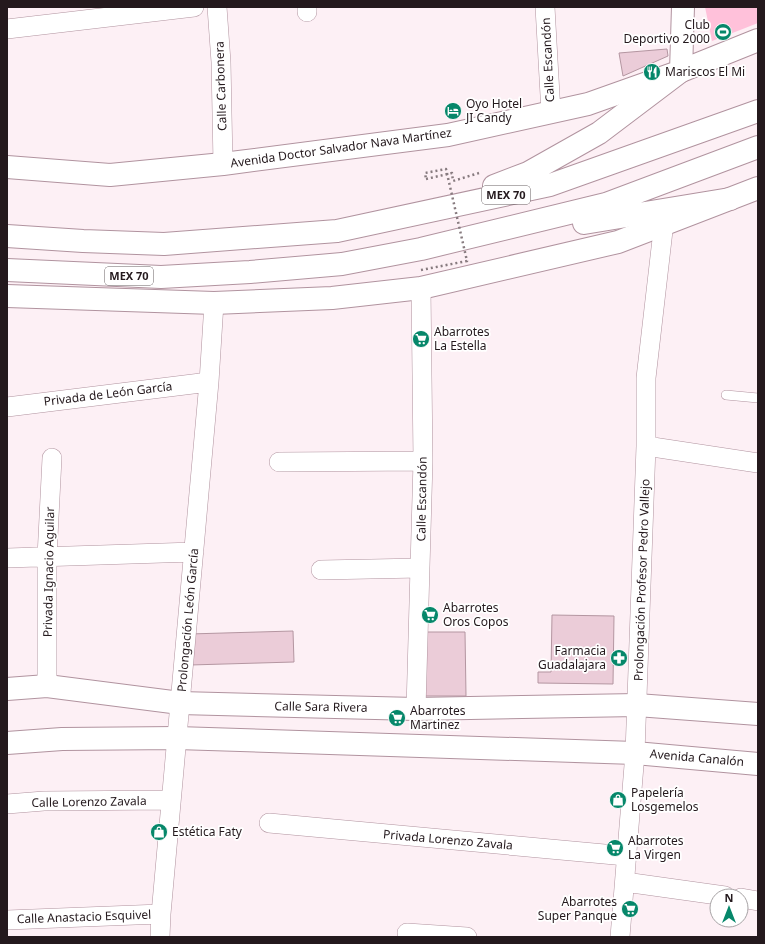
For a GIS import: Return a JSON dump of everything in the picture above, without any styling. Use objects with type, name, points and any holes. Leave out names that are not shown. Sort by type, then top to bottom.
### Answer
[{"type":"main road","points":[[428,212],[528,173],[599,134],[681,71],[683,7]]},
{"type":"main road","name":"Avenida Doctor Salvador Nava Martínez","points":[[7,167],[110,176],[223,164],[448,135],[588,104],[681,71],[758,40]]},
{"type":"main road","name":"MEX 70","points":[[7,236],[83,242],[164,244],[338,231],[550,185],[758,112]]},
{"type":"main road","name":"MEX 70","points":[[7,270],[161,277],[250,272],[342,264],[421,269],[606,204],[758,147]]},
{"type":"main road","points":[[7,180],[58,171]]},
{"type":"main road","points":[[421,269],[618,242],[664,222],[758,188]]},
{"type":"main road","points":[[7,296],[214,303],[332,298],[421,269],[730,199]]},
{"type":"main road","name":"Calle Sara Rivera","points":[[7,690],[47,686],[180,703],[416,709],[637,705]]},
{"type":"main road","points":[[637,705],[758,714]]},
{"type":"main road","points":[[7,744],[62,739],[177,738],[635,752]]},
{"type":"main road","name":"Avenida Canalón","points":[[635,752],[758,764]]},
{"type":"street","points":[[7,29],[194,7]]},
{"type":"street","name":"Calle Carbonera","points":[[217,7],[221,62],[223,164]]},
{"type":"street","name":"Calle Escandón","points":[[545,7],[551,113]]},
{"type":"street","name":"Prolongación Profesor Pedro Vallejo","points":[[620,937],[635,752],[646,446],[646,378],[664,222]]},
{"type":"street","name":"Calle Escandón","points":[[416,709],[423,461],[421,269]]},
{"type":"street","name":"Prolongación León García","points":[[160,937],[209,382],[214,303]]},
{"type":"street","name":"Privada de León García","points":[[7,407],[209,382]]},
{"type":"street","points":[[646,446],[758,463]]},
{"type":"street","name":"Privada Ignacio Aguilar","points":[[47,686],[48,557],[52,458]]},
{"type":"street","points":[[279,462],[423,461]]},
{"type":"street","points":[[7,558],[194,552]]},
{"type":"street","points":[[321,570],[420,568]]},
{"type":"street","name":"Calle Lorenzo Zavala","points":[[7,804],[171,800]]},
{"type":"street","name":"Privada Lorenzo Zavala","points":[[269,824],[626,856]]},
{"type":"street","points":[[625,882],[709,894]]},
{"type":"street","name":"Calle Anastacio Esquivel","points":[[7,920],[161,914]]},
{"type":"street","points":[[407,933],[467,937]]},
{"type":"lane","points":[[726,395],[758,398]]},
{"type":"path","points":[[421,269],[467,261],[446,168],[425,173],[426,179]]},
{"type":"shaded area","name":"Club Deportivo 2000","points":[[705,7],[758,7],[758,23],[712,41]]},
{"type":"building","points":[[667,49],[668,56],[623,76],[619,53]]},
{"type":"building","points":[[552,615],[614,616],[613,684],[538,683],[538,672],[551,672]]},
{"type":"building","points":[[293,631],[294,662],[190,665],[189,634]]},
{"type":"building","points":[[425,632],[465,632],[466,696],[425,696]]},
{"type":"place","name":"Club Deportivo 2000","points":[[723,32]]},
{"type":"place","name":"Mariscos El Mi","points":[[652,72]]},
{"type":"place","name":"Oyo Hotel JI Candy","points":[[453,111]]},
{"type":"place","name":"Abarrotes La Estella","points":[[421,339]]},
{"type":"place","name":"Abarrotes Oros Copos","points":[[430,615]]},
{"type":"place","name":"Farmacia Guadalajara","points":[[619,658]]},
{"type":"place","name":"Abarrotes Martinez","points":[[397,718]]},
{"type":"place","name":"Papelería Losgemelos","points":[[618,800]]},
{"type":"place","name":"Estética Faty","points":[[159,832]]},
{"type":"place","name":"Abarrotes La Virgen","points":[[615,848]]},
{"type":"place","name":"Abarrotes Super Panque","points":[[630,909]]}]
